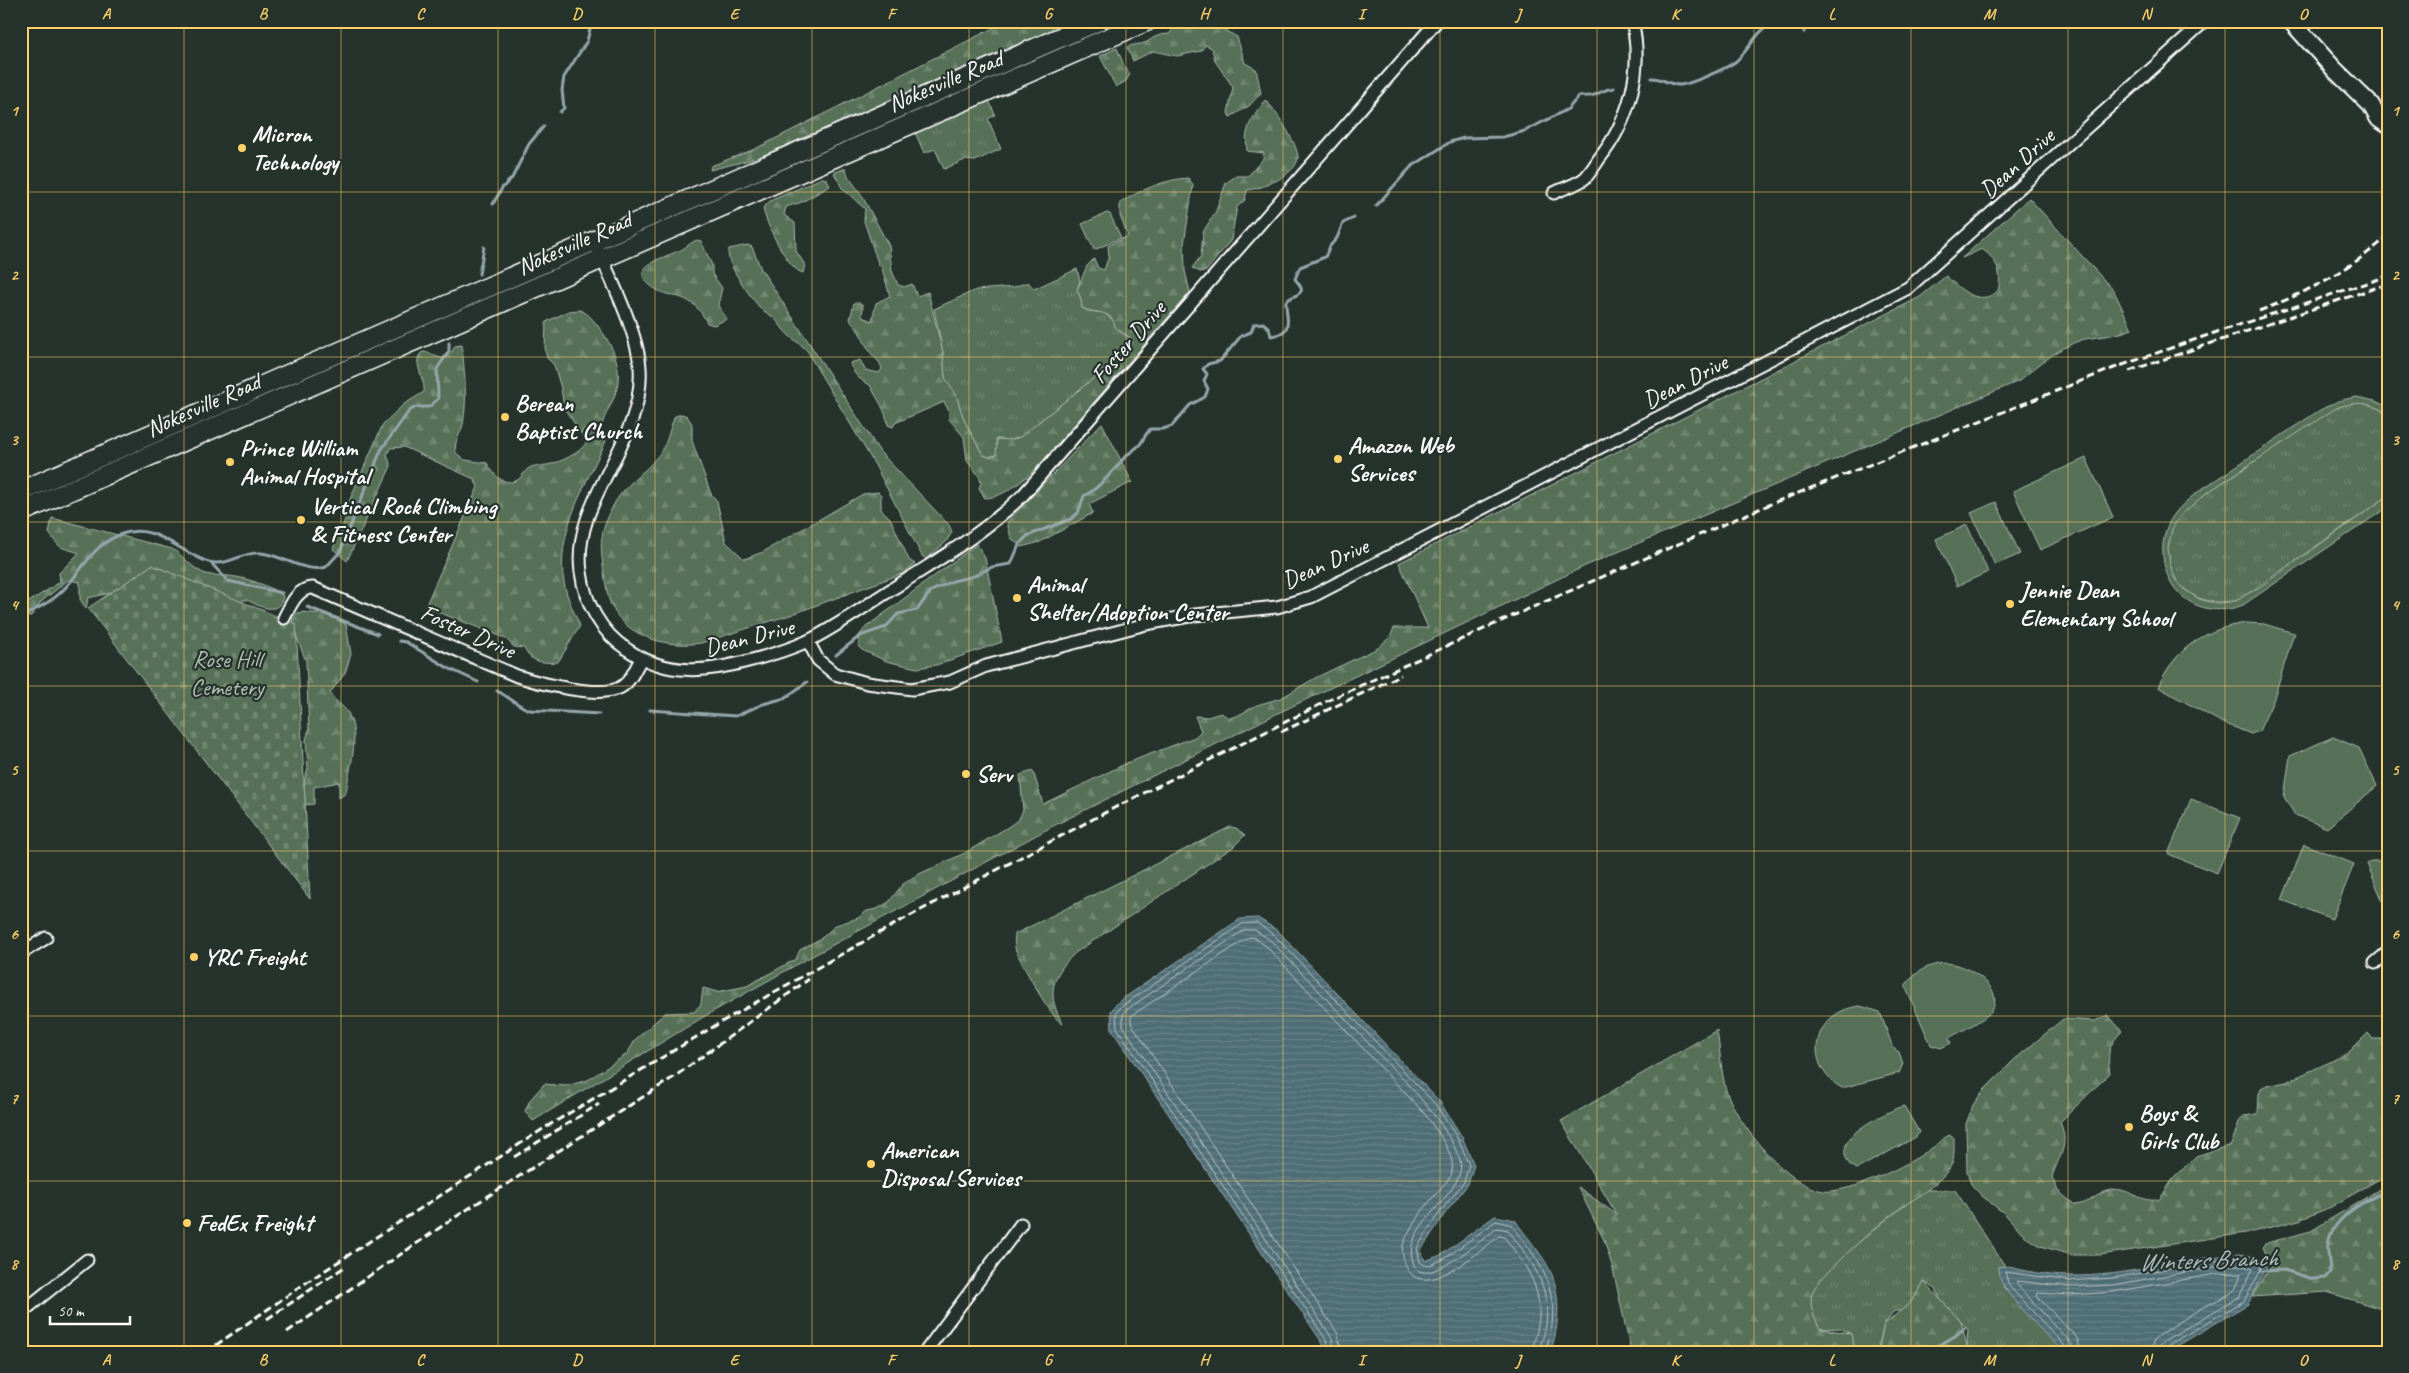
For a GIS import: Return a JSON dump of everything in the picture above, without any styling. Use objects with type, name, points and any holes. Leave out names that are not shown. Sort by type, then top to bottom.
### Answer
[{"type":"highway","name":"Nokesville Road","points":[[21,490],[1098,21]]},
{"type":"highway","name":"Nokesville Road","points":[[21,512],[1147,21]]},
{"type":"highway","points":[[897,109],[905,126]]},
{"type":"main road","points":[[2291,21],[2335,70],[2371,105],[2379,118],[2388,125]]},
{"type":"main road","points":[[2371,105],[2388,112]]},
{"type":"street","name":"Foster Drive","points":[[808,641],[971,539],[1001,517],[1023,495],[1437,21]]},
{"type":"street","points":[[1554,193],[1585,178],[1610,145],[1623,120],[1632,93],[1636,68],[1632,21]]},
{"type":"street","name":"Dean Drive","points":[[594,241],[634,338],[640,366],[640,392],[628,432],[584,528],[580,547],[580,570],[586,596],[598,621],[622,647],[641,659],[673,670],[705,670],[768,656],[808,641],[818,660],[835,674],[867,683],[912,689],[950,682],[986,666],[1146,624],[1195,615],[1277,607],[1311,597],[1908,288],[2205,21]]},
{"type":"street","name":"Foster Drive","points":[[284,618],[301,591],[313,588],[517,676],[541,684],[568,689],[607,690],[621,688],[628,681],[641,659]]},
{"type":"street","points":[[21,953],[46,938]]},
{"type":"street","points":[[2375,963],[2388,952]]},
{"type":"street","points":[[925,1352],[1021,1224]]},
{"type":"street","points":[[21,1313],[87,1260]]},
{"type":"green space","points":[[1007,21],[1071,21],[757,158],[710,170],[711,166],[755,149]]},
{"type":"green space","points":[[1190,21],[1207,21],[1237,37],[1245,63],[1256,69],[1261,93],[1249,106],[1230,117],[1228,113],[1233,87],[1215,61],[1212,48],[1205,45],[1201,51],[1177,56],[1153,51],[1133,61],[1127,47],[1145,43],[1159,35],[1169,34],[1176,26],[1183,26]]},
{"type":"green space","points":[[1117,48],[1124,66],[1130,74],[1126,81],[1116,87],[1100,56]]},
{"type":"green space","points":[[989,100],[995,115],[988,119],[1001,149],[975,161],[965,160],[944,169],[935,149],[924,153],[915,132]]},
{"type":"green space","points":[[1265,100],[1280,118],[1295,145],[1298,158],[1296,164],[1277,180],[1261,187],[1247,190],[1245,200],[1237,207],[1231,240],[1206,271],[1200,272],[1192,268],[1201,256],[1203,232],[1216,211],[1226,183],[1236,176],[1248,176],[1263,159],[1264,153],[1247,151],[1246,142],[1250,124]]},
{"type":"green space","points":[[846,169],[848,176],[861,194],[889,246],[892,271],[898,285],[904,287],[912,284],[917,296],[928,292],[943,353],[945,378],[956,395],[964,420],[983,455],[989,457],[996,455],[997,439],[1011,440],[1020,437],[1119,358],[1132,344],[1132,339],[1115,327],[1111,317],[1082,308],[1077,290],[1087,266],[1094,259],[1098,268],[1104,270],[1109,256],[1108,246],[1128,236],[1120,216],[1120,203],[1152,186],[1188,178],[1193,185],[1184,244],[1185,271],[1190,292],[1035,469],[1008,491],[985,498],[979,488],[981,483],[979,476],[967,461],[964,437],[949,419],[949,411],[944,402],[895,423],[893,427],[888,425],[883,409],[870,385],[857,377],[853,371],[850,363],[860,360],[865,370],[879,373],[882,369],[880,363],[871,353],[850,319],[854,303],[863,305],[862,317],[872,321],[876,303],[890,296],[881,265],[879,266],[864,221],[865,209],[842,188],[834,173]]},
{"type":"green space","points":[[822,178],[827,179],[830,186],[802,202],[786,207],[784,215],[795,223],[796,251],[805,265],[803,273],[797,270],[784,255],[768,224],[763,208],[770,201]]},
{"type":"green space","points":[[2029,198],[2114,291],[2132,329],[2085,339],[2068,346],[2033,369],[2019,381],[1585,566],[1278,713],[1055,825],[803,961],[705,1016],[533,1121],[525,1111],[530,1100],[544,1084],[566,1086],[588,1080],[627,1054],[636,1039],[665,1013],[694,1012],[701,1004],[703,988],[717,992],[747,986],[796,959],[800,950],[823,937],[836,925],[858,918],[867,911],[877,909],[889,902],[902,885],[917,875],[965,853],[1008,827],[1019,819],[1023,810],[1020,775],[1033,771],[1043,804],[1127,763],[1195,737],[1201,731],[1195,716],[1208,717],[1221,713],[1229,718],[1237,716],[1257,705],[1281,698],[1317,677],[1378,648],[1390,637],[1394,628],[1428,628],[1399,563],[1920,297],[1946,276],[1970,295],[1977,297],[1991,296],[1998,291],[1999,279],[1998,268],[1992,258],[1982,249],[1962,258]]},
{"type":"green space","points":[[1107,213],[1110,214],[1121,238],[1094,250],[1082,224]]},
{"type":"green space","points":[[697,240],[701,241],[712,265],[712,274],[722,288],[718,305],[727,319],[714,325],[707,323],[700,311],[690,302],[657,290],[643,276],[644,270],[656,260],[681,250]]},
{"type":"green space","points":[[748,245],[752,247],[761,269],[880,452],[949,525],[952,532],[946,542],[926,559],[922,556],[875,465],[808,353],[771,315],[761,309],[734,271],[728,255],[729,249]]},
{"type":"green space","points":[[1077,269],[1080,281],[1077,290],[1082,308],[1088,311],[1104,313],[1114,321],[1120,332],[1132,339],[1132,344],[1119,358],[1020,437],[1011,440],[996,439],[997,455],[989,457],[983,455],[964,420],[956,395],[945,378],[943,353],[934,309],[976,290],[1014,287],[1028,282],[1034,289]]},
{"type":"green space","points":[[579,310],[593,319],[608,341],[618,366],[618,384],[602,425],[601,434],[606,441],[574,509],[564,546],[562,564],[564,583],[580,626],[558,662],[543,662],[530,657],[524,648],[514,647],[505,638],[425,607],[478,487],[474,479],[404,447],[390,448],[387,455],[391,466],[347,561],[333,549],[345,520],[344,513],[383,424],[403,405],[424,392],[418,365],[419,355],[423,352],[443,358],[451,353],[455,346],[462,345],[465,405],[463,424],[455,449],[456,453],[465,460],[487,463],[493,473],[499,478],[514,482],[531,467],[558,462],[575,454],[584,446],[587,442],[564,408],[561,388],[554,365],[547,358],[545,350],[546,322],[569,311]]},
{"type":"green space","points":[[2356,397],[2375,401],[2388,407],[2388,415],[2376,407],[2356,403],[2336,408],[2205,494],[2180,516],[2172,529],[2168,548],[2170,565],[2175,579],[2182,588],[2199,599],[2214,603],[2232,602],[2260,587],[2388,496],[2388,507],[2243,605],[2219,610],[2203,608],[2182,596],[2169,579],[2165,569],[2163,547],[2164,536],[2168,526],[2173,516],[2185,502],[2320,410],[2338,401]]},
{"type":"green space","points":[[2355,402],[2375,406],[2388,415],[2388,496],[2243,597],[2235,600],[2213,602],[2193,595],[2179,584],[2170,567],[2168,548],[2172,529],[2182,513],[2204,494],[2322,416],[2335,408]]},
{"type":"green space","points":[[682,414],[687,416],[692,424],[692,441],[711,494],[717,501],[726,542],[744,559],[763,552],[863,494],[878,492],[881,495],[881,509],[890,518],[909,560],[915,564],[901,574],[790,615],[701,643],[675,644],[663,642],[638,633],[619,618],[610,603],[602,555],[603,533],[616,500],[661,452],[675,416]]},
{"type":"green space","points":[[1102,423],[1132,482],[1089,504],[1093,513],[1040,542],[1021,547],[1011,538],[1007,522]]},
{"type":"green space","points":[[2086,458],[2113,517],[2040,550],[2013,491]]},
{"type":"green space","points":[[1996,502],[2020,554],[1995,565],[1971,513]]},
{"type":"green space","points":[[52,518],[172,549],[201,572],[243,578],[258,583],[283,596],[281,602],[273,608],[263,607],[247,600],[243,600],[242,605],[132,579],[110,593],[88,598],[86,609],[80,599],[80,582],[68,580],[41,602],[32,615],[21,620],[21,607],[60,582],[59,573],[79,553],[62,548],[53,539],[49,533]]},
{"type":"green space","points":[[1967,525],[1988,572],[1957,586],[1936,539]]},
{"type":"green space","points":[[977,544],[985,558],[1002,642],[936,665],[917,668],[886,661],[862,650],[858,646],[861,633],[866,627]]},
{"type":"green space","name":"Rose Hill Cemetery","points":[[152,565],[296,624],[310,899],[88,608]]},
{"type":"green space","points":[[302,612],[323,614],[346,624],[351,654],[345,673],[330,693],[348,713],[354,732],[353,753],[346,793],[339,798],[339,782],[314,787],[314,804],[305,805],[304,782],[308,768],[306,740],[309,729],[306,661],[293,628],[292,617]]},
{"type":"green space","points":[[2247,623],[2264,624],[2294,633],[2273,701],[2259,731],[2251,734],[2221,722],[2158,687],[2173,661],[2194,642],[2218,630]]},
{"type":"green space","points":[[2333,737],[2359,748],[2377,786],[2327,828],[2295,815],[2284,797],[2290,756]]},
{"type":"green space","points":[[2191,799],[2240,818],[2217,873],[2168,854]]},
{"type":"green space","points":[[1230,827],[1236,828],[1245,835],[1233,847],[1075,953],[1067,961],[1056,978],[1054,986],[1054,1004],[1063,1024],[1058,1020],[1038,992],[1020,960],[1014,942],[1015,934]]},
{"type":"green space","points":[[2304,844],[2354,864],[2332,919],[2282,900]]},
{"type":"green space","points":[[2371,861],[2388,861],[2388,913],[2367,864]]},
{"type":"green space","points":[[1946,963],[1963,967],[1981,978],[1989,985],[1995,1001],[1989,1014],[1949,1038],[1951,1043],[1941,1048],[1931,1045],[1905,986],[1913,976],[1923,969]]},
{"type":"green space","points":[[1860,1006],[1880,1012],[1893,1048],[1899,1052],[1903,1064],[1899,1073],[1842,1088],[1829,1078],[1821,1066],[1817,1053],[1818,1040],[1823,1028],[1832,1018],[1844,1010]]},
{"type":"green space","points":[[2108,1015],[2122,1031],[2111,1045],[2110,1073],[2060,1122],[2063,1130],[2064,1144],[2052,1177],[2058,1191],[2075,1205],[2085,1203],[2106,1191],[2117,1189],[2147,1200],[2160,1199],[2173,1179],[2196,1156],[2231,1145],[2239,1122],[2244,1116],[2258,1114],[2261,1089],[2286,1082],[2330,1062],[2349,1052],[2368,1033],[2373,1039],[2382,1039],[2388,1061],[2388,1174],[2331,1207],[2299,1220],[2252,1232],[2100,1255],[2072,1255],[2041,1246],[2027,1238],[2005,1214],[1982,1196],[1971,1184],[1967,1171],[1966,1124],[1973,1105],[1983,1091],[2013,1061],[2063,1019],[2095,1021]]},
{"type":"green space","points":[[1717,1030],[1726,1090],[1732,1104],[1752,1136],[1765,1151],[1779,1166],[1809,1187],[1823,1191],[1832,1191],[1860,1184],[1882,1176],[1910,1162],[1949,1135],[1954,1138],[1952,1162],[1942,1177],[1866,1236],[1825,1275],[1812,1293],[1811,1303],[1813,1312],[1820,1329],[1851,1333],[1855,1352],[1631,1352],[1613,1269],[1604,1240],[1578,1187],[1617,1215],[1561,1121]]},
{"type":"green space","points":[[1904,1106],[1919,1132],[1916,1137],[1857,1169],[1850,1165],[1845,1155],[1846,1146],[1851,1137],[1868,1123]]},
{"type":"green space","points":[[2388,1184],[2388,1311],[2327,1292],[2252,1297],[2271,1266],[2263,1247],[2267,1243],[2311,1231]]},
{"type":"green space","points":[[1926,1190],[1955,1190],[2005,1266],[1998,1267],[2004,1288],[2064,1352],[1974,1352],[1967,1346],[1968,1329],[1942,1304],[1936,1289],[1924,1282],[1913,1300],[1912,1311],[1894,1311],[1884,1325],[1877,1352],[1851,1352],[1851,1333],[1840,1328],[1820,1329],[1811,1307],[1812,1293],[1818,1282],[1863,1238]]},
{"type":"green space","points":[[1924,1282],[1961,1321],[1967,1346],[1974,1352],[1878,1352],[1884,1325],[1913,1300]]},
{"type":"water","points":[[1258,918],[1278,931],[1440,1102],[1462,1137],[1474,1165],[1468,1184],[1444,1215],[1421,1250],[1425,1261],[1441,1255],[1495,1216],[1515,1220],[1545,1260],[1555,1284],[1558,1314],[1550,1352],[1323,1352],[1323,1344],[1112,1030],[1111,1011],[1118,1002],[1240,919]]},
{"type":"water","points":[[2240,1254],[2258,1259],[2267,1267],[2248,1304],[2167,1352],[2064,1352],[2013,1299],[1999,1276],[1998,1267],[2005,1266],[2053,1275],[2091,1276]]},
{"type":"waterway","points":[[560,112],[564,108],[562,90],[564,77],[587,41],[592,21]]},
{"type":"waterway","points":[[1651,78],[1681,85],[1717,72],[1735,62],[1763,30],[1776,22],[1787,26],[1802,22],[1805,24],[1804,32]]},
{"type":"waterway","points":[[1376,206],[1411,167],[1450,142],[1464,138],[1503,137],[1525,131],[1568,109],[1579,96],[1591,96],[1614,88]]},
{"type":"waterway","points":[[493,204],[502,188],[512,178],[529,144],[544,126]]},
{"type":"waterway","points":[[836,655],[860,636],[886,627],[898,614],[917,610],[931,591],[953,581],[974,576],[992,567],[1011,564],[1019,545],[1027,536],[1071,519],[1078,513],[1084,496],[1100,484],[1139,445],[1150,429],[1163,429],[1172,426],[1190,405],[1205,397],[1208,389],[1204,381],[1207,374],[1203,369],[1208,364],[1220,361],[1241,336],[1251,332],[1254,324],[1263,323],[1269,328],[1271,336],[1284,331],[1288,323],[1286,301],[1301,291],[1295,279],[1300,267],[1325,257],[1330,246],[1337,238],[1343,223],[1354,218]]},
{"type":"waterway","points":[[479,274],[484,247]]},
{"type":"waterway","points":[[21,617],[56,597],[102,545],[122,534],[134,531],[157,535],[198,558],[209,562],[229,561],[248,554],[261,553],[310,568],[326,567],[340,552],[381,450],[409,411],[416,407],[429,407],[438,399],[437,369],[449,351],[449,343]]},
{"type":"waterway","points":[[211,563],[228,581],[282,593]]},
{"type":"waterway","points":[[307,607],[378,634]]},
{"type":"waterway","points":[[399,641],[406,642],[448,668],[478,682]]},
{"type":"waterway","points":[[650,710],[736,716],[763,704],[785,698],[807,682]]},
{"type":"waterway","points":[[497,691],[530,710],[599,714]]},
{"type":"waterway","name":"Winters Branch","points":[[2262,1271],[2284,1270],[2313,1279],[2325,1278],[2330,1272],[2328,1244],[2336,1226],[2360,1204],[2388,1191]]},
{"type":"waterway","name":"Winters Branch","points":[[1927,1352],[1965,1328]]},
{"type":"railway","points":[[2259,311],[2327,280],[2358,260],[2388,236]]},
{"type":"railway","points":[[206,1352],[307,1282],[546,1127],[723,1021],[904,919],[1114,808],[1327,701],[1519,613],[1773,503],[2114,368],[2388,276]]},
{"type":"railway","points":[[2129,371],[2381,286]]},
{"type":"railway","points":[[1281,732],[1401,675]]},
{"type":"railway","points":[[287,1332],[454,1218],[674,1077],[809,979]]},
{"type":"railway","points":[[514,1157],[599,1104]]},
{"type":"railway","points":[[267,1319],[346,1266]]},
{"type":"place","name":"Micron Technology","points":[[242,148]]},
{"type":"place","name":"Berean Baptist Church","points":[[505,417]]},
{"type":"place","name":"Amazon Web Services","points":[[1338,459]]},
{"type":"place","name":"Prince William Animal Hospital","points":[[230,462]]},
{"type":"place","name":"Vertical Rock Climbing & Fitness Center","points":[[301,520]]},
{"type":"place","name":"Animal Shelter/Adoption Center","points":[[1017,598]]},
{"type":"place","name":"Jennie Dean Elementary School","points":[[2010,604]]},
{"type":"place","name":"Serv","points":[[966,774]]},
{"type":"place","name":"YRC Freight","points":[[194,957]]},
{"type":"place","name":"Boys & Girls Club","points":[[2129,1127]]},
{"type":"place","name":"American Disposal Services","points":[[871,1164]]},
{"type":"place","name":"FedEx Freight","points":[[187,1223]]}]
